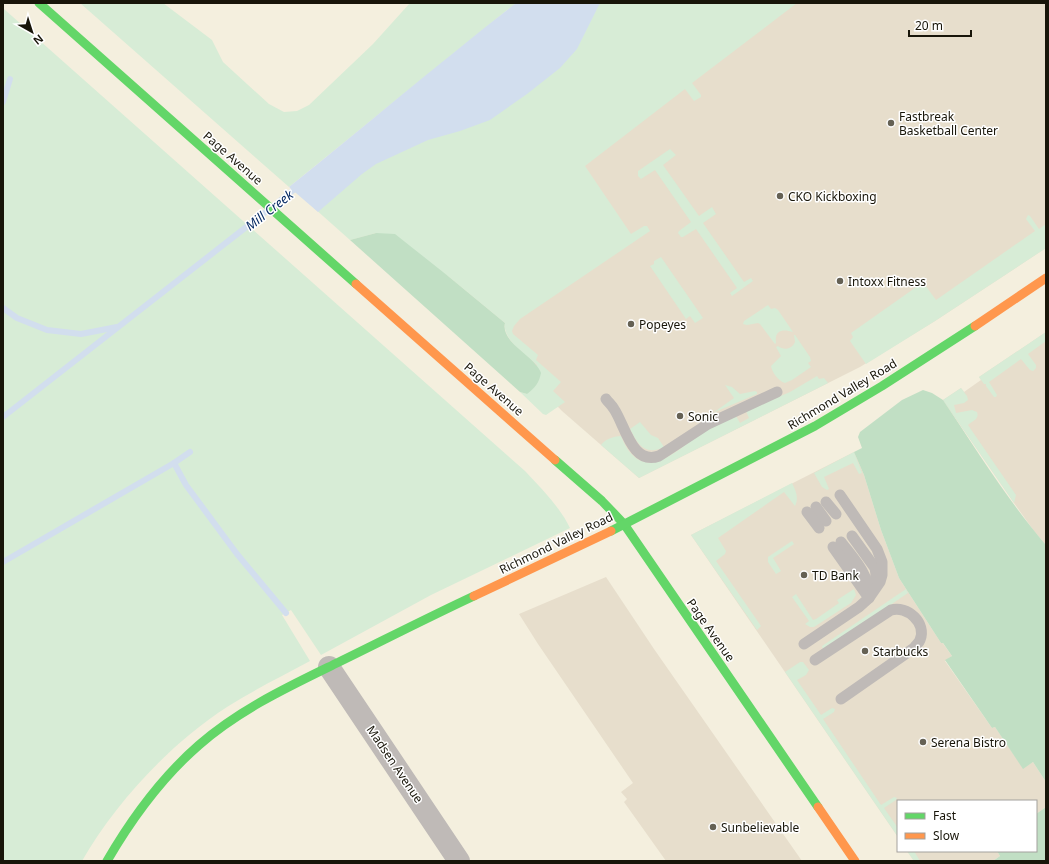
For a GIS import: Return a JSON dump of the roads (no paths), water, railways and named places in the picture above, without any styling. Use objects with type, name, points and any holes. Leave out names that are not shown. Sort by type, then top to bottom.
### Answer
[{"type":"street","name":"Page Avenue","points":[[39,3],[602,501],[624,524],[855,861]]},
{"type":"street","name":"Richmond Valley Road","points":[[107,861],[145,801],[172,770],[202,742],[234,718],[265,699],[404,629],[588,543],[663,503],[783,443],[862,399],[1046,278]]},
{"type":"street","name":"Madsen Avenue","points":[[329,667],[459,861]]},
{"type":"lane","points":[[606,399],[614,408],[632,444],[643,456],[654,458],[660,456],[721,417],[777,392]]},
{"type":"lane","points":[[804,644],[869,598],[880,582],[882,575],[882,562],[877,549],[840,495]]},
{"type":"lane","points":[[826,502],[836,514]]},
{"type":"lane","points":[[812,510],[822,524]]},
{"type":"lane","points":[[852,536],[875,568],[876,583],[869,598]]},
{"type":"lane","points":[[837,544],[865,576],[869,589],[869,598]]},
{"type":"lane","points":[[815,660],[886,612],[896,608],[904,609],[913,615],[919,624],[921,634],[920,640],[914,648],[841,699]]},
{"type":"water","points":[[516,3],[601,3],[577,49],[560,68],[490,120],[460,131],[428,140],[376,164],[362,174],[318,212],[289,187],[459,48]]},
{"type":"waterway","points":[[3,102],[10,79]]},
{"type":"waterway","name":"Mill Creek","points":[[3,417],[300,185]]},
{"type":"waterway","points":[[3,308],[17,318],[47,330],[81,334],[117,327]]},
{"type":"waterway","points":[[3,562],[174,463],[190,452]]},
{"type":"waterway","points":[[174,463],[186,485],[237,554],[286,613]]},
{"type":"place","name":"Fastbreak Basketball Center","points":[[891,123]]},
{"type":"place","name":"CKO Kickboxing","points":[[780,196]]},
{"type":"place","name":"Intoxx Fitness","points":[[840,281]]},
{"type":"place","name":"Popeyes","points":[[631,324]]},
{"type":"place","name":"Sonic","points":[[680,416]]},
{"type":"place","name":"TD Bank","points":[[804,575]]},
{"type":"place","name":"Starbucks","points":[[865,651]]},
{"type":"place","name":"Serena Bistro","points":[[923,742]]},
{"type":"place","name":"Sunbelievable","points":[[713,827]]}]
